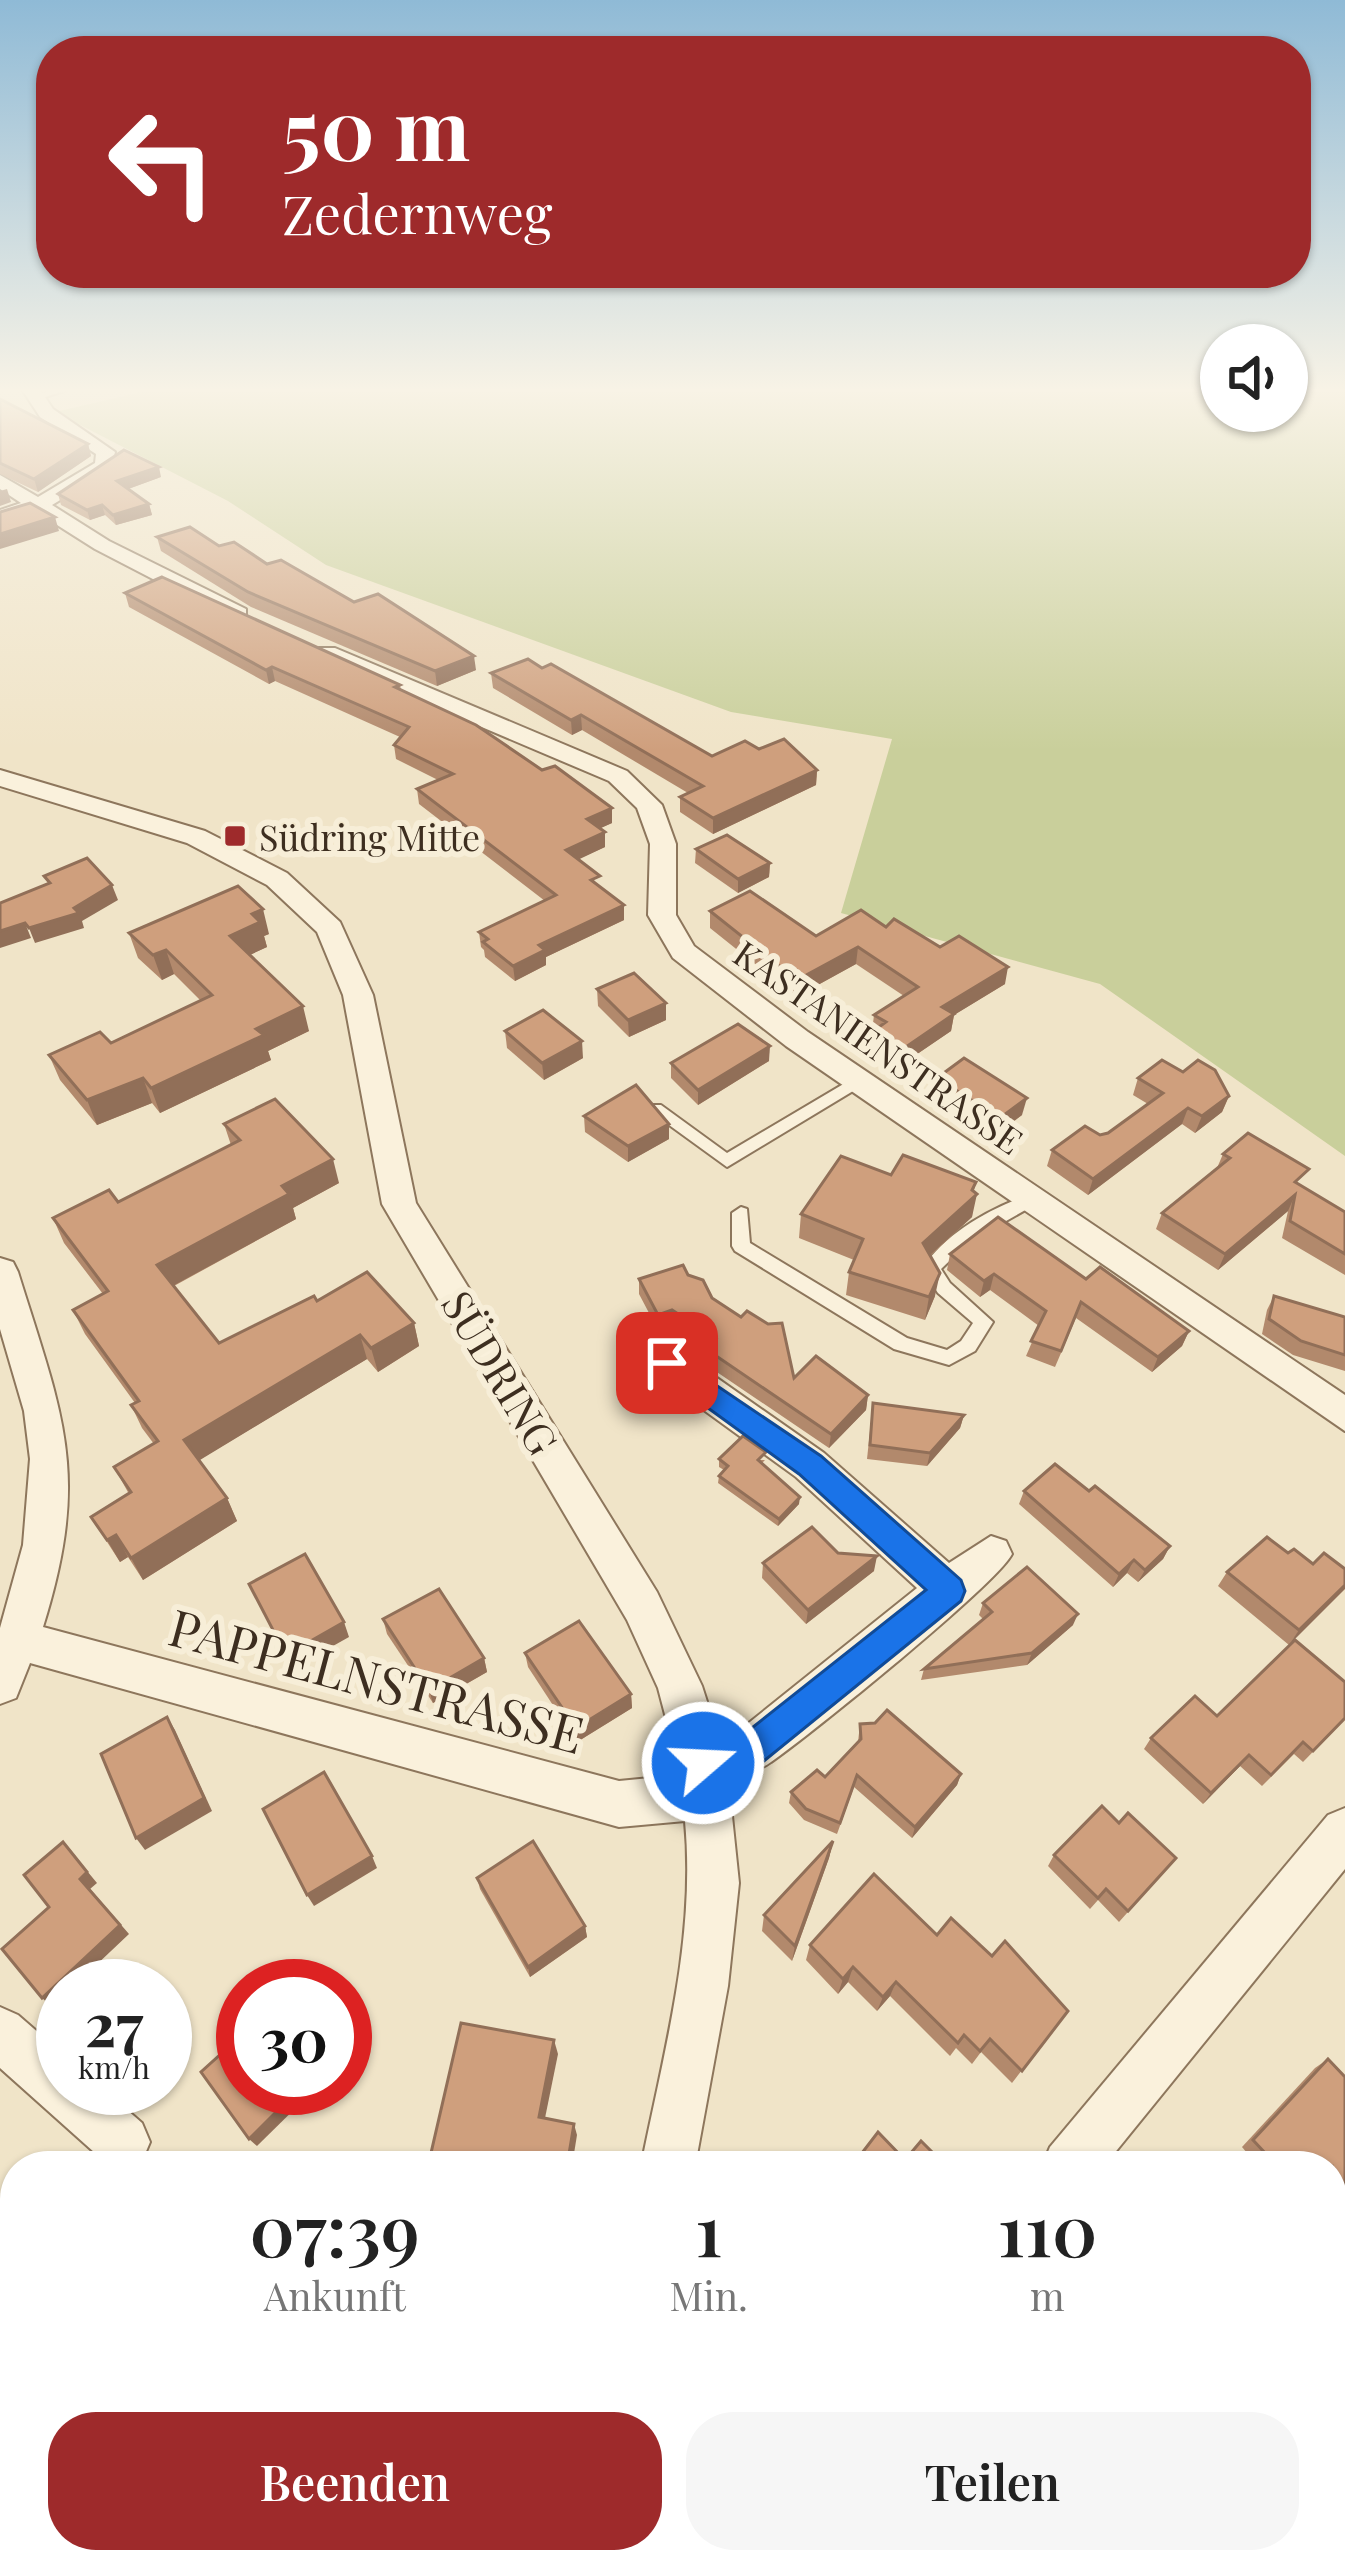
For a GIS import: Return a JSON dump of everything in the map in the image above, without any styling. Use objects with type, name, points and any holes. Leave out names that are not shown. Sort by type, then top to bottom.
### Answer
[{"type":"street","points":[[47,511],[261,624]]},
{"type":"street","name":"KASTANIENSTRASSE","points":[[299,641],[618,776],[649,805],[663,844],[662,915],[683,952],[857,1081],[1345,1415]]},
{"type":"street","name":"SÜDRING","points":[[0,778],[196,837],[277,879],[330,928],[358,995],[399,1204],[642,1606],[680,1685],[705,1779],[715,1883],[703,1986],[671,2151]]},
{"type":"street","points":[[0,1683],[18,1640],[43,1549],[50,1458],[34,1376],[3,1295]]},
{"type":"street","points":[[667,1363],[810,1465],[949,1591]]},
{"type":"street","name":"PAPPELNSTRASSE","points":[[18,1640],[619,1804],[705,1779],[752,1750],[991,1553]]},
{"type":"street","points":[[1081,2151],[1345,1832]]},
{"type":"street","points":[[0,2032],[123,2142]]},
{"type":"lane","points":[[655,1108],[727,1161],[857,1081]]},
{"type":"lane","points":[[742,1213],[741,1246],[901,1344],[949,1358],[968,1346],[984,1322],[944,1288],[931,1269],[940,1254],[970,1232],[1030,1200]]},
{"type":"green space","points":[[243,511],[1345,511],[1345,1156],[1100,984],[841,913],[892,739],[731,712],[326,565]]},
{"type":"building","points":[[44,511],[55,517],[0,534],[0,512]]},
{"type":"building","points":[[190,527],[219,546],[234,542],[267,564],[281,560],[354,602],[378,594],[474,656],[435,671],[248,592],[157,537]]},
{"type":"building","points":[[162,577],[400,685],[395,687],[476,725],[542,770],[555,766],[612,808],[587,819],[605,832],[566,850],[600,876],[591,880],[624,905],[539,945],[545,950],[513,966],[483,942],[488,939],[479,932],[556,895],[417,789],[453,774],[394,745],[409,727],[272,667],[266,670],[125,593]]},
{"type":"building","points":[[528,659],[542,668],[551,664],[712,756],[745,741],[759,749],[784,739],[817,770],[713,818],[680,797],[703,786],[581,715],[571,720],[491,673]]},
{"type":"building","points":[[727,835],[770,863],[738,879],[696,849]]},
{"type":"building","points":[[87,858],[112,885],[74,908],[79,913],[0,931],[0,903],[50,883],[44,876]]},
{"type":"building","points":[[238,886],[263,909],[252,914],[260,922],[230,936],[303,1006],[256,1029],[264,1035],[151,1088],[143,1078],[87,1100],[49,1055],[100,1032],[111,1043],[212,995],[166,950],[153,955],[129,933]]},
{"type":"building","points":[[750,891],[816,936],[861,910],[886,927],[894,919],[940,947],[959,936],[1008,967],[942,1007],[954,1014],[903,1049],[875,1030],[886,1022],[874,1015],[918,987],[858,947],[797,980],[710,911]]},
{"type":"building","points":[[634,973],[666,1003],[628,1020],[597,989]]},
{"type":"building","points":[[543,1010],[582,1041],[542,1063],[505,1031]]},
{"type":"building","points":[[738,1024],[770,1046],[698,1090],[671,1063]]},
{"type":"building","points":[[964,1058],[1027,1098],[1000,1118],[937,1078]]},
{"type":"building","points":[[1162,1060],[1183,1072],[1198,1060],[1215,1070],[1229,1096],[1202,1116],[1188,1108],[1093,1179],[1052,1150],[1085,1126],[1100,1135],[1108,1133],[1163,1093],[1138,1078]]},
{"type":"building","points":[[636,1085],[669,1124],[628,1146],[584,1116]]},
{"type":"building","points":[[275,1099],[333,1159],[282,1186],[289,1194],[157,1265],[219,1343],[314,1296],[317,1301],[367,1272],[414,1323],[371,1348],[360,1335],[184,1440],[227,1498],[131,1558],[116,1535],[107,1540],[91,1517],[131,1492],[114,1467],[158,1441],[131,1405],[139,1401],[73,1310],[108,1291],[53,1218],[109,1190],[118,1202],[240,1140],[224,1124]]},
{"type":"building","points":[[1248,1133],[1309,1169],[1295,1182],[1345,1212],[1345,1254],[1290,1221],[1295,1195],[1225,1254],[1162,1213],[1230,1158],[1223,1154]]},
{"type":"building","points":[[903,1155],[976,1182],[972,1190],[977,1194],[923,1243],[940,1273],[929,1297],[849,1272],[863,1239],[801,1214],[841,1156],[891,1175]]},
{"type":"building","points":[[998,1217],[1086,1279],[1100,1267],[1189,1331],[1158,1357],[1081,1302],[1061,1351],[1031,1341],[1046,1311],[994,1274],[984,1281],[950,1254]]},
{"type":"building","points":[[683,1265],[688,1275],[703,1280],[712,1298],[741,1317],[747,1311],[768,1324],[782,1323],[794,1378],[816,1356],[868,1395],[831,1434],[706,1349],[716,1339],[672,1310],[658,1315],[639,1279]]},
{"type":"building","points":[[1274,1296],[1345,1317],[1345,1355],[1301,1341],[1269,1319]]},
{"type":"building","points":[[873,1403],[964,1415],[930,1453],[870,1445]]},
{"type":"building","points":[[743,1436],[766,1452],[758,1460],[800,1497],[779,1519],[719,1476],[728,1466],[719,1459]]},
{"type":"building","points":[[1055,1464],[1089,1491],[1095,1486],[1170,1546],[1145,1570],[1134,1560],[1119,1574],[1024,1491]]},
{"type":"building","points":[[812,1527],[838,1553],[877,1556],[808,1610],[763,1563]]},
{"type":"building","points":[[1267,1537],[1313,1564],[1324,1553],[1345,1569],[1345,1585],[1299,1630],[1227,1572]]},
{"type":"building","points":[[305,1554],[344,1622],[286,1655],[249,1584]]},
{"type":"building","points":[[1027,1567],[1078,1614],[1032,1653],[924,1669],[992,1612],[983,1603]]},
{"type":"building","points":[[439,1589],[484,1658],[429,1690],[383,1619]]},
{"type":"building","points":[[579,1621],[631,1694],[576,1728],[525,1653]]},
{"type":"building","points":[[1295,1640],[1345,1682],[1345,1718],[1313,1751],[1303,1742],[1271,1775],[1249,1755],[1211,1793],[1151,1738],[1195,1696],[1217,1716]]},
{"type":"building","points":[[887,1710],[961,1774],[915,1827],[857,1775],[840,1823],[806,1809],[791,1792],[817,1770],[825,1777],[861,1739],[860,1724],[875,1723]]},
{"type":"building","points":[[167,1717],[204,1798],[136,1838],[101,1754]]},
{"type":"building","points":[[324,1772],[372,1856],[307,1895],[263,1809]]},
{"type":"building","points":[[1102,1806],[1119,1823],[1128,1813],[1176,1858],[1128,1911],[1106,1889],[1098,1898],[1054,1855]]},
{"type":"building","points":[[533,1841],[585,1926],[528,1967],[477,1878]]},
{"type":"building","points":[[833,1841],[795,1946],[764,1915]]},
{"type":"building","points":[[63,1842],[87,1872],[80,1879],[120,1925],[84,1959],[36,1959],[36,1991],[2,1949],[49,1907],[24,1875]]},
{"type":"building","points":[[874,1874],[937,1935],[951,1918],[992,1956],[1005,1941],[1068,2011],[1022,2071],[990,2039],[980,2051],[964,2035],[958,2043],[896,1982],[883,1997],[853,1967],[843,1979],[810,1945]]},
{"type":"building","points":[[461,2023],[554,2040],[539,2117],[574,2124],[570,2151],[431,2151]]},
{"type":"building","points":[[216,2058],[216,2093],[201,2072]]},
{"type":"building","points":[[1328,2059],[1345,2077],[1345,2151],[1263,2151],[1253,2140]]},
{"type":"building","points":[[232,2115],[273,2115],[249,2139]]},
{"type":"building","points":[[878,2132],[896,2151],[863,2151]]},
{"type":"building","points":[[921,2141],[931,2151],[913,2151]]},
{"type":"place","name":"Südring Mitte","points":[[235,836]]},
{"type":"route","points":[[667,1363],[810,1465],[949,1591],[752,1750],[703,1763]]}]
